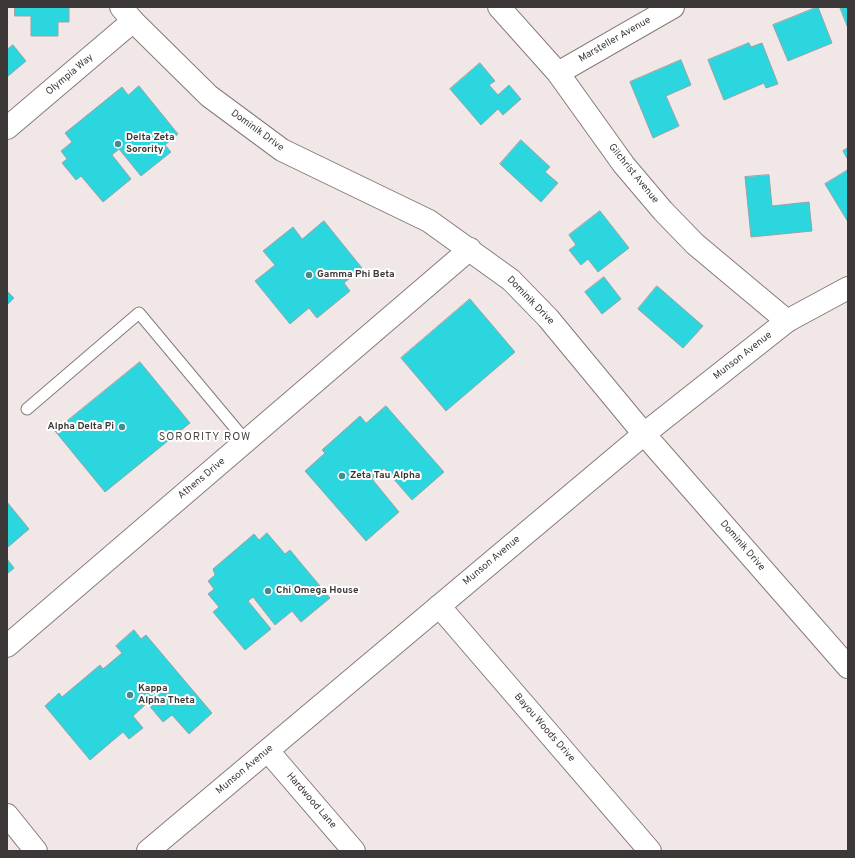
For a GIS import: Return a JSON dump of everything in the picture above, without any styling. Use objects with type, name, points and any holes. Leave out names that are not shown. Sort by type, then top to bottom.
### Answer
[{"type":"street","name":"Gilchrist Avenue","points":[[499,7],[558,73],[624,165],[663,211],[695,244],[787,320]]},
{"type":"street","name":"Marsteller Avenue","points":[[558,73],[673,7]]},
{"type":"street","name":"Olympia Way","points":[[7,128],[127,14]]},
{"type":"street","name":"Dominik Drive","points":[[127,14],[209,96],[282,150],[429,221],[511,280],[548,318],[644,434],[848,667]]},
{"type":"street","name":"Athens Drive","points":[[7,646],[470,250]]},
{"type":"street","name":"Munson Avenue","points":[[148,851],[644,434],[787,320],[848,288]]},
{"type":"street","name":"Bayou Woods Drive","points":[[439,606],[650,851]]},
{"type":"street","name":"Hardwood Lane","points":[[268,751],[354,851]]},
{"type":"street","points":[[7,815],[36,851]]},
{"type":"lane","points":[[27,409],[139,313],[246,441]]},
{"type":"building","points":[[15,7],[69,7],[69,22],[58,22],[58,36],[31,36],[31,16],[15,16]]},
{"type":"building","points":[[818,7],[832,43],[788,61],[773,25]]},
{"type":"building","points":[[840,7],[848,7],[848,28]]},
{"type":"building","points":[[749,43],[751,47],[762,43],[778,84],[766,88],[764,83],[724,100],[708,60]]},
{"type":"building","points":[[13,45],[26,61],[7,77],[7,50]]},
{"type":"building","points":[[681,60],[691,85],[666,96],[679,126],[653,138],[630,82]]},
{"type":"building","points":[[480,63],[495,81],[489,85],[498,95],[509,85],[521,99],[503,115],[498,109],[481,125],[450,89]]},
{"type":"building","name":"Delta Zeta Sorority","points":[[139,86],[178,134],[165,145],[171,152],[141,176],[119,149],[112,155],[131,179],[103,202],[81,176],[76,180],[62,163],[67,159],[61,151],[72,142],[65,133],[122,87],[128,95]]},
{"type":"building","points":[[521,140],[550,167],[545,172],[558,183],[541,202],[500,164]]},
{"type":"building","points":[[848,148],[848,160],[843,151]]},
{"type":"building","points":[[848,170],[848,222],[825,184]]},
{"type":"building","points":[[769,175],[772,206],[809,202],[812,231],[751,237],[745,177]]},
{"type":"building","points":[[600,211],[629,248],[598,272],[588,259],[581,265],[569,250],[576,245],[569,235]]},
{"type":"building","name":"Gamma Phi Beta","points":[[324,221],[362,268],[344,283],[350,291],[317,318],[309,308],[290,324],[255,281],[275,265],[263,251],[293,227],[302,239]]},
{"type":"building","points":[[604,277],[621,299],[602,314],[585,292]]},
{"type":"building","points":[[657,286],[703,326],[683,348],[638,309]]},
{"type":"building","points":[[7,291],[14,298],[7,305]]},
{"type":"building","points":[[470,299],[515,352],[446,411],[401,358]]},
{"type":"building","name":"Alpha Delta Pi","points":[[140,362],[190,423],[105,492],[55,431]]},
{"type":"building","name":"Zeta Tau Alpha","points":[[386,406],[444,472],[412,500],[384,468],[372,479],[399,512],[366,541],[305,471],[325,453],[322,450],[360,416],[366,423]]},
{"type":"building","points":[[7,502],[29,529],[7,548]]},
{"type":"building","name":"Chi Omega House","points":[[267,533],[285,554],[290,550],[330,598],[301,622],[292,611],[275,625],[253,597],[248,601],[271,629],[245,650],[213,612],[219,607],[208,594],[214,589],[208,581],[215,575],[213,569],[254,534],[259,540]]},
{"type":"building","points":[[7,559],[14,568],[7,574]]},
{"type":"building","name":"Kappa Alpha Theta","points":[[134,630],[141,639],[146,635],[212,713],[189,734],[172,715],[163,722],[147,703],[133,716],[143,728],[129,739],[123,732],[90,760],[45,706],[59,693],[62,697],[100,665],[103,669],[122,653],[116,646]]},
{"type":"place","name":"Delta Zeta Sorority","points":[[118,144]]},
{"type":"place","name":"Gamma Phi Beta","points":[[309,275]]},
{"type":"place","name":"Alpha Delta Pi","points":[[122,427]]},
{"type":"place","name":"Zeta Tau Alpha","points":[[342,476]]},
{"type":"place","name":"Chi Omega House","points":[[268,591]]},
{"type":"place","name":"Kappa Alpha Theta","points":[[130,695]]},
{"type":"district","name":"SORORITY ROW","points":[[205,438]]}]
